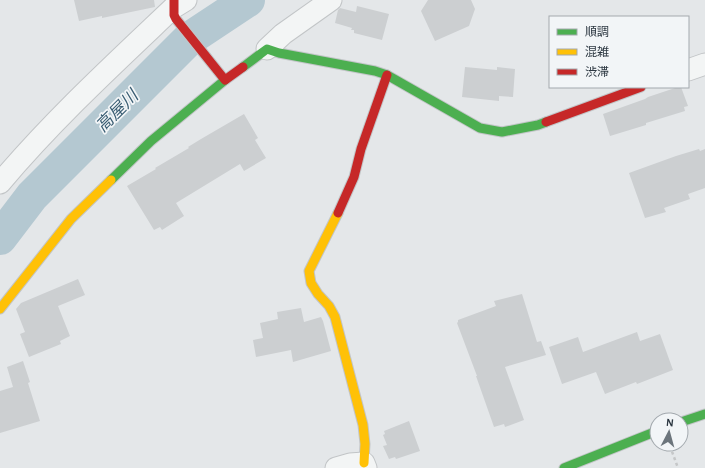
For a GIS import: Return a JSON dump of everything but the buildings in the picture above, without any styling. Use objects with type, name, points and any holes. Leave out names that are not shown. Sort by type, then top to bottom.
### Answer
[{"type":"main road","points":[[177,7],[222,78]]},
{"type":"main road","points":[[0,309],[71,219],[151,141],[222,78],[267,48],[278,53],[375,71],[387,75],[480,128],[502,132],[538,125],[638,88]]},
{"type":"main road","points":[[365,465],[363,425],[335,317],[329,306],[318,294],[311,283],[309,271],[335,220],[354,177],[361,149],[387,75]]},
{"type":"main road","points":[[689,419],[705,414]]},
{"type":"main road","points":[[564,468],[649,434]]},
{"type":"street","points":[[267,48],[283,34],[331,0]]},
{"type":"street","points":[[0,183],[22,157],[99,78],[177,7]]},
{"type":"street","points":[[689,70],[705,64]]},
{"type":"street","points":[[336,468],[350,464],[365,465]]},
{"type":"path","points":[[672,452],[678,468]]},
{"type":"waterway","name":"高屋川","points":[[0,238],[32,196],[189,39],[248,0]]},
{"type":"traffic: fast","points":[[243,67],[267,49],[279,53],[375,71],[387,75],[480,128],[502,132],[546,122]]},
{"type":"traffic: fast","points":[[111,180],[151,141],[225,80]]},
{"type":"traffic: fast","points":[[689,419],[705,414]]},
{"type":"traffic: fast","points":[[564,468],[649,434]]},
{"type":"traffic: slow","points":[[0,309],[71,219],[111,180]]},
{"type":"traffic: slow","points":[[338,213],[309,271],[311,283],[318,294],[329,306],[335,317],[363,425],[365,444],[364,463]]},
{"type":"traffic: jam","points":[[174,0],[174,15],[176,19],[225,80],[243,67]]},
{"type":"traffic: jam","points":[[338,213],[354,177],[361,149],[387,75]]},
{"type":"traffic: jam","points":[[546,122],[638,88]]}]
